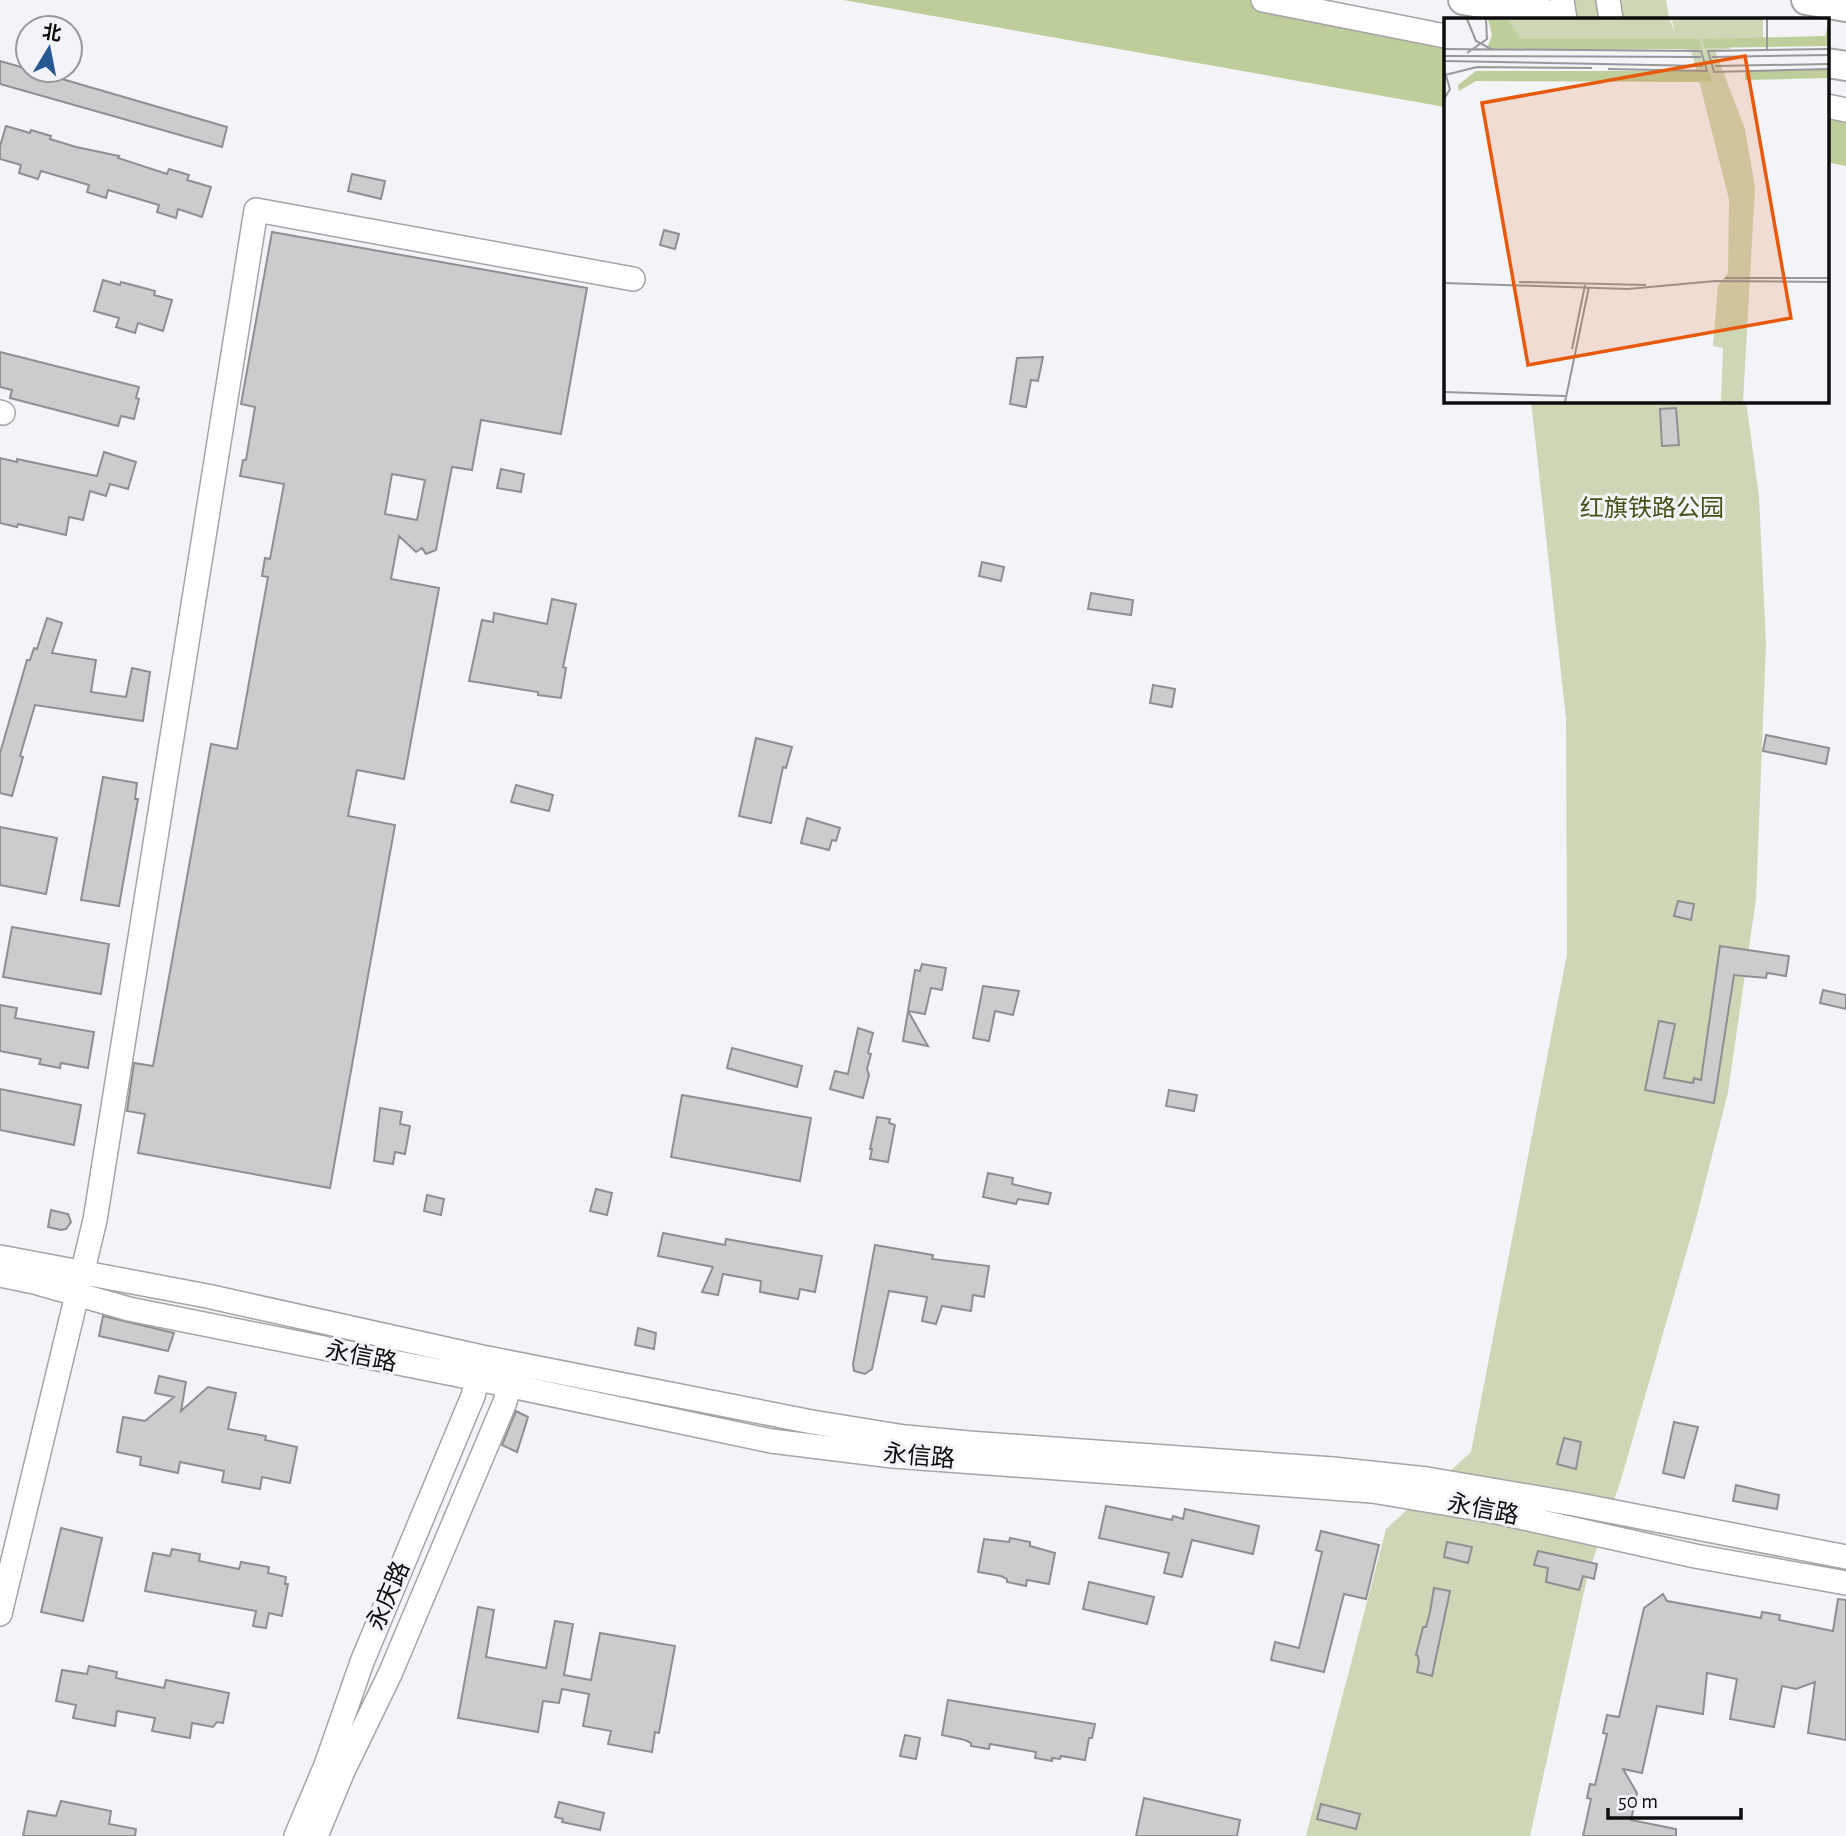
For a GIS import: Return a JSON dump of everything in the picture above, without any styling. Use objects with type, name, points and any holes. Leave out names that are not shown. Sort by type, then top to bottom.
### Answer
[{"type":"main road","points":[[1463,0],[1560,11]]},
{"type":"main road","points":[[1806,0],[1846,7]]},
{"type":"main road","points":[[1828,63],[1846,66]]},
{"type":"street","points":[[1263,0],[1444,36]]},
{"type":"street","points":[[1608,0],[1611,18]]},
{"type":"street","points":[[1828,106],[1846,110]]},
{"type":"street","points":[[0,1614],[97,1207],[256,210],[633,279]]},
{"type":"street","name":"永信路","points":[[0,1257],[79,1284],[129,1309],[480,1368],[514,1362],[780,1417],[905,1437],[1333,1469],[1427,1479],[1574,1504],[1846,1557]]},
{"type":"street","name":"永信路","points":[[0,1275],[79,1284]]},
{"type":"street","name":"永庆路","points":[[316,1836],[343,1771],[390,1674],[505,1402],[514,1362]]},
{"type":"street","name":"永信路","points":[[480,1368],[509,1386],[771,1441],[893,1456],[1372,1490],[1497,1512],[1695,1556],[1846,1583]]},
{"type":"street","name":"永庆路","points":[[296,1836],[326,1765],[362,1662],[474,1396],[480,1368]]},
{"type":"green space","points":[[843,0],[1253,0],[1444,34],[1444,107]]},
{"type":"green space","points":[[1501,0],[1666,0],[1669,18],[1503,18]]},
{"type":"green space","points":[[1846,105],[1846,166],[1828,162],[1828,106]]},
{"type":"green space","name":"红旗铁路公园","points":[[1531,402],[1746,402],[1759,496],[1766,644],[1756,899],[1728,1092],[1696,1219],[1620,1483],[1588,1574],[1530,1836],[1306,1836],[1386,1529],[1471,1452],[1567,954],[1566,718]]},
{"type":"building","points":[[0,61],[14,65],[14,84],[79,84],[227,127],[222,147],[0,84]]},
{"type":"building","points":[[6,126],[30,133],[31,130],[76,147],[119,156],[118,158],[167,174],[169,169],[189,175],[187,180],[211,187],[202,217],[178,209],[176,218],[157,212],[159,205],[108,190],[106,198],[87,192],[89,185],[41,171],[38,179],[19,173],[21,165],[0,159],[0,146]]},
{"type":"building","points":[[352,174],[385,181],[381,199],[348,191]]},
{"type":"building","points":[[664,230],[679,234],[675,249],[660,245]]},
{"type":"building","points":[[272,232],[587,288],[561,434],[481,420],[472,470],[452,467],[436,550],[426,554],[422,548],[416,552],[399,536],[391,579],[439,588],[404,779],[357,770],[348,816],[395,825],[330,1188],[138,1153],[145,1114],[127,1111],[134,1063],[153,1066],[211,744],[237,749],[268,577],[262,576],[265,558],[270,559],[284,484],[240,476],[243,460],[246,460],[255,407],[241,404]],"holes":[[[392,474],[425,480],[417,520],[385,514]]]},
{"type":"building","points":[[103,280],[155,291],[154,295],[172,300],[163,331],[138,323],[135,333],[116,327],[119,318],[94,311]]},
{"type":"building","points":[[0,352],[139,387],[134,419],[121,416],[118,426],[10,398],[12,390],[0,387]]},
{"type":"building","points":[[1043,357],[1038,381],[1031,380],[1026,407],[1010,404],[1017,358]]},
{"type":"building","points":[[1676,408],[1679,445],[1662,446],[1660,409]]},
{"type":"building","points":[[104,452],[136,462],[128,489],[110,484],[106,496],[90,491],[83,520],[69,517],[66,535],[18,524],[17,527],[0,523],[0,458],[17,462],[17,459],[97,476]]},
{"type":"building","points":[[501,469],[524,474],[521,492],[497,488]]},
{"type":"building","points":[[982,562],[1004,567],[1001,581],[979,576]]},
{"type":"building","points":[[1091,593],[1133,600],[1131,615],[1088,609]]},
{"type":"building","points":[[552,599],[576,604],[563,667],[566,668],[561,698],[469,681],[482,620],[493,622],[494,613],[547,624]]},
{"type":"building","points":[[47,618],[62,623],[52,653],[96,660],[91,692],[126,697],[132,668],[150,672],[143,721],[35,705],[12,796],[0,793],[0,753],[27,660],[30,660],[34,648],[37,649]]},
{"type":"building","points":[[1153,685],[1175,689],[1172,707],[1150,703]]},
{"type":"building","points":[[1766,735],[1829,748],[1826,764],[1763,751]]},
{"type":"building","points":[[756,738],[792,747],[786,768],[783,767],[771,823],[739,816]]},
{"type":"building","points":[[103,777],[137,783],[135,799],[138,799],[119,906],[81,900]]},
{"type":"building","points":[[516,785],[553,795],[549,811],[511,802]]},
{"type":"building","points":[[807,818],[840,828],[836,841],[832,840],[829,850],[801,843]]},
{"type":"building","points":[[0,827],[57,838],[46,894],[0,885]]},
{"type":"building","points":[[1678,901],[1694,904],[1691,920],[1674,916]]},
{"type":"building","points":[[12,927],[109,944],[101,994],[3,977]]},
{"type":"building","points":[[1720,946],[1789,956],[1786,976],[1767,973],[1766,978],[1734,975],[1714,1103],[1645,1090],[1659,1021],[1675,1024],[1664,1078],[1693,1083],[1694,1078],[1701,1080]]},
{"type":"building","points":[[922,964],[946,968],[942,990],[931,988],[925,1014],[908,1011],[915,970],[920,971]]},
{"type":"building","points":[[983,986],[1019,991],[1013,1015],[995,1011],[989,1041],[973,1038]]},
{"type":"building","points":[[1823,990],[1846,995],[1846,1009],[1820,1003]]},
{"type":"building","points":[[0,1005],[17,1008],[15,1018],[94,1032],[88,1068],[61,1063],[60,1068],[39,1064],[41,1059],[0,1051]]},
{"type":"building","points":[[908,1011],[928,1046],[903,1041]]},
{"type":"building","points":[[858,1028],[873,1033],[868,1053],[871,1054],[867,1069],[869,1075],[863,1098],[830,1089],[835,1071],[848,1074]]},
{"type":"building","points":[[732,1048],[802,1066],[797,1087],[727,1068]]},
{"type":"building","points":[[0,1089],[81,1105],[74,1145],[0,1130]]},
{"type":"building","points":[[1169,1090],[1197,1095],[1194,1111],[1166,1106]]},
{"type":"building","points":[[682,1095],[811,1118],[800,1181],[671,1157]]},
{"type":"building","points":[[380,1108],[402,1112],[400,1124],[410,1126],[405,1154],[395,1152],[393,1164],[374,1161]]},
{"type":"building","points":[[877,1117],[890,1119],[889,1123],[895,1125],[888,1162],[870,1159]]},
{"type":"building","points":[[988,1173],[1013,1178],[1012,1184],[1051,1193],[1048,1204],[1018,1199],[1016,1204],[983,1197]]},
{"type":"building","points":[[596,1189],[612,1193],[607,1215],[590,1211]]},
{"type":"building","points":[[427,1195],[444,1199],[441,1215],[424,1211]]},
{"type":"building","points":[[51,1210],[68,1214],[71,1222],[66,1229],[48,1227]]},
{"type":"building","points":[[663,1233],[725,1245],[726,1239],[822,1256],[815,1292],[800,1289],[798,1299],[760,1292],[761,1281],[723,1274],[718,1295],[702,1292],[713,1267],[658,1256]]},
{"type":"building","points":[[875,1245],[933,1255],[932,1259],[989,1266],[984,1297],[973,1295],[971,1311],[942,1306],[936,1324],[922,1321],[927,1297],[889,1291],[872,1369],[865,1374],[854,1371],[853,1364]]},
{"type":"building","points":[[103,1316],[174,1333],[168,1351],[99,1336]]},
{"type":"building","points":[[638,1328],[656,1333],[654,1349],[635,1345]]},
{"type":"building","points":[[159,1376],[186,1382],[181,1411],[208,1387],[236,1393],[228,1429],[266,1436],[265,1440],[297,1447],[290,1483],[262,1477],[260,1489],[222,1482],[224,1471],[180,1462],[178,1473],[140,1465],[141,1457],[117,1452],[123,1417],[145,1421],[174,1397],[155,1393]]},
{"type":"building","points":[[516,1411],[528,1417],[517,1452],[502,1445]]},
{"type":"building","points":[[1674,1422],[1698,1427],[1684,1478],[1663,1473]]},
{"type":"building","points":[[1564,1438],[1581,1442],[1576,1469],[1557,1464]]},
{"type":"building","points":[[1736,1485],[1779,1495],[1777,1509],[1733,1501]]},
{"type":"building","points":[[1106,1506],[1172,1520],[1173,1516],[1183,1519],[1185,1509],[1259,1526],[1253,1554],[1192,1540],[1182,1577],[1164,1573],[1169,1553],[1099,1538]]},
{"type":"building","points":[[61,1528],[102,1538],[83,1621],[41,1612]]},
{"type":"building","points":[[1321,1531],[1379,1545],[1366,1599],[1344,1594],[1324,1672],[1271,1660],[1275,1642],[1299,1648],[1322,1552],[1316,1550]]},
{"type":"building","points":[[1010,1538],[1030,1542],[1030,1546],[1055,1553],[1049,1584],[1027,1580],[1026,1586],[1007,1582],[1007,1579],[1001,1576],[978,1572],[984,1539],[1009,1542]]},
{"type":"building","points":[[1447,1542],[1472,1547],[1468,1563],[1444,1557]]},
{"type":"building","points":[[172,1549],[200,1554],[199,1561],[239,1569],[241,1562],[269,1567],[268,1573],[286,1577],[285,1584],[288,1584],[282,1616],[269,1613],[266,1628],[253,1626],[256,1611],[145,1591],[153,1553],[170,1556]]},
{"type":"building","points":[[1538,1551],[1597,1564],[1594,1579],[1583,1576],[1579,1590],[1546,1582],[1548,1568],[1534,1565]]},
{"type":"building","points":[[1089,1582],[1154,1597],[1147,1624],[1083,1609]]},
{"type":"building","points":[[1434,1588],[1450,1591],[1432,1676],[1417,1672],[1419,1663],[1416,1655],[1423,1627],[1426,1627]]},
{"type":"building","points":[[1663,1594],[1667,1601],[1761,1618],[1762,1612],[1780,1615],[1779,1620],[1833,1631],[1838,1599],[1846,1600],[1846,1740],[1808,1733],[1815,1682],[1796,1689],[1782,1686],[1774,1727],[1730,1719],[1737,1679],[1707,1673],[1703,1714],[1657,1706],[1642,1773],[1623,1769],[1637,1793],[1631,1820],[1676,1829],[1676,1836],[1583,1836],[1591,1799],[1587,1798],[1590,1784],[1595,1785],[1607,1734],[1603,1733],[1607,1715],[1619,1717],[1644,1608]]},
{"type":"building","points":[[478,1607],[494,1610],[486,1657],[546,1668],[555,1621],[573,1624],[564,1675],[591,1680],[600,1633],[675,1646],[659,1733],[655,1732],[652,1752],[608,1744],[611,1731],[583,1726],[589,1694],[562,1689],[559,1703],[543,1701],[538,1732],[458,1718]]},
{"type":"building","points":[[89,1666],[117,1672],[116,1678],[164,1688],[166,1680],[229,1693],[223,1723],[217,1722],[213,1727],[192,1723],[190,1738],[152,1731],[155,1718],[117,1711],[115,1726],[73,1718],[76,1705],[56,1701],[62,1670],[87,1674]]},
{"type":"building","points":[[948,1700],[1095,1724],[1085,1760],[1061,1756],[1060,1759],[1052,1758],[1052,1761],[1035,1758],[1036,1752],[990,1744],[989,1749],[971,1746],[971,1743],[965,1740],[942,1735]]},
{"type":"building","points":[[905,1735],[920,1738],[916,1759],[900,1756]]},
{"type":"building","points":[[1144,1798],[1240,1820],[1237,1836],[1136,1836]]},
{"type":"building","points":[[61,1801],[111,1811],[109,1824],[136,1829],[135,1836],[23,1836],[28,1811],[56,1816]]},
{"type":"building","points":[[559,1802],[604,1813],[600,1830],[562,1822],[563,1819],[555,1817]]},
{"type":"building","points":[[1321,1804],[1360,1814],[1356,1829],[1317,1819]]}]
